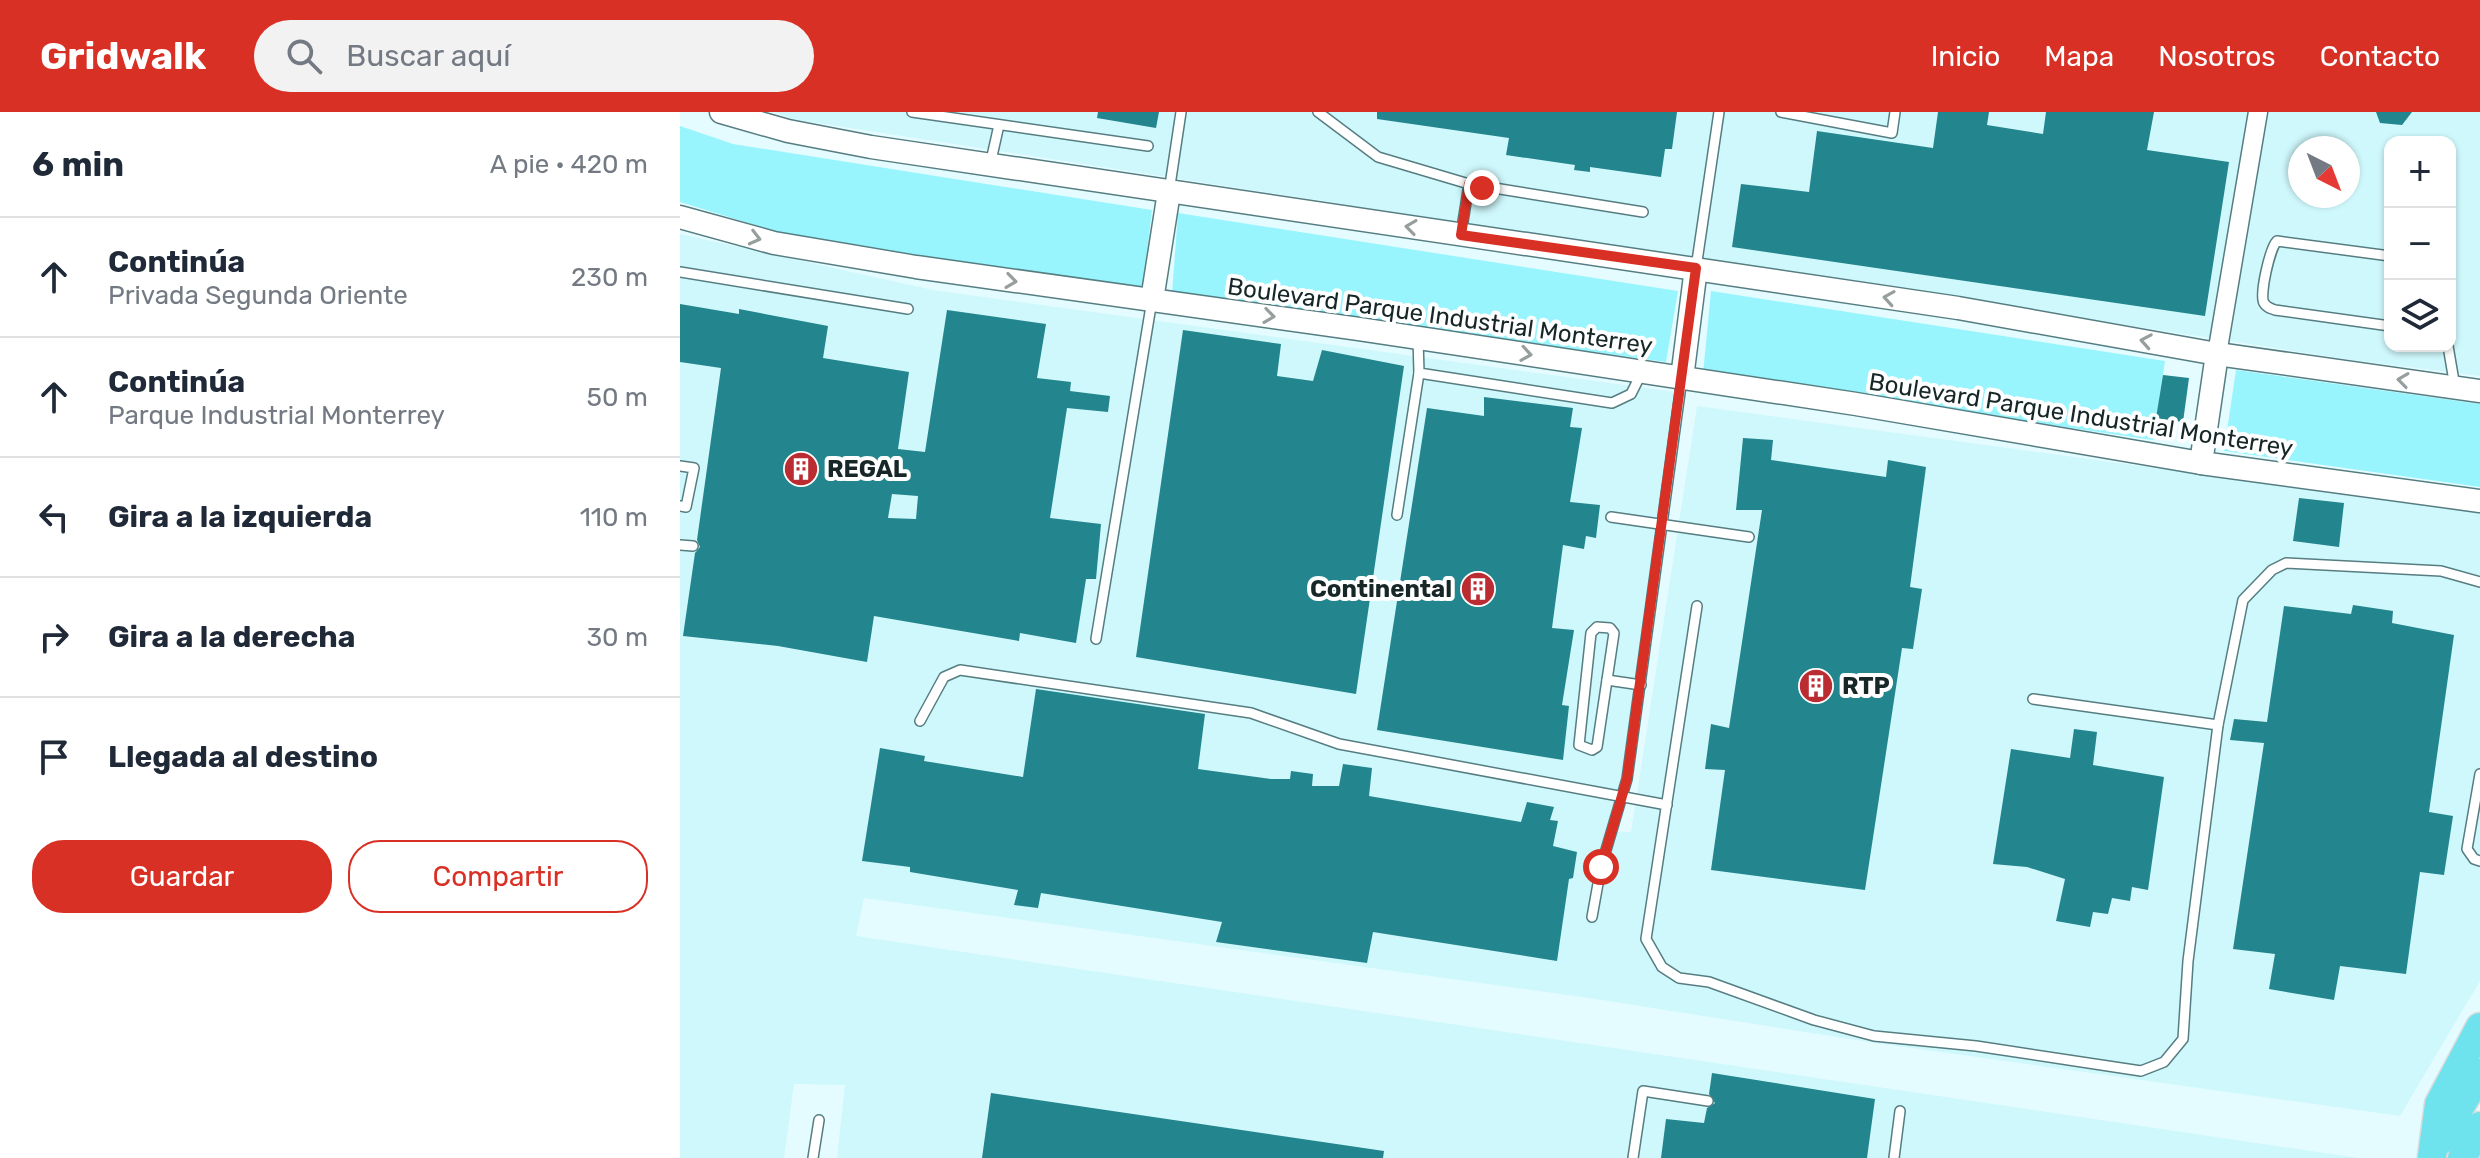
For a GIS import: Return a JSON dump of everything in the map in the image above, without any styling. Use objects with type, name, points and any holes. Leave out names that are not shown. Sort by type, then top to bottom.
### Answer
[{"type":"highway","points":[[2431,1157],[2439,1104],[2480,1027]]},
{"type":"highway","points":[[2431,1157],[2480,1073]]},
{"type":"highway","points":[[2462,1158],[2480,1126]]},
{"type":"highway","points":[[2474,1158],[2480,1151]]},
{"type":"street","points":[[721,112],[831,140],[1958,308],[2217,354],[2480,389]]},
{"type":"street","points":[[2201,463],[2255,115]]},
{"type":"street","points":[[1152,300],[1169,192]]},
{"type":"street","name":"Boulevard Parque Industrial Monterrey","points":[[680,217],[774,243],[855,258],[1642,371],[2201,463],[2480,501]]},
{"type":"street","points":[[1682,378],[1696,268]]},
{"type":"lane","points":[[912,112],[1148,146]]},
{"type":"lane","points":[[1169,192],[1181,112]]},
{"type":"lane","points":[[1318,112],[1378,157],[1469,184],[1643,212]]},
{"type":"lane","points":[[1696,268],[1719,112]]},
{"type":"lane","points":[[1781,112],[1892,133],[1895,112]]},
{"type":"lane","points":[[990,165],[999,125]]},
{"type":"lane","points":[[1461,235],[1469,184]]},
{"type":"lane","points":[[2384,255],[2277,241],[2271,247],[2262,297],[2267,307],[2275,310],[2384,325]]},
{"type":"lane","points":[[680,272],[908,309]]},
{"type":"lane","points":[[1096,639],[1152,300]]},
{"type":"lane","points":[[1397,515],[1419,373],[1418,338]]},
{"type":"lane","points":[[2449,352],[2455,387]]},
{"type":"lane","points":[[1419,373],[1612,403],[1631,394],[1642,371]]},
{"type":"lane","points":[[1592,917],[1601,867],[1622,799],[1641,685],[1682,378]]},
{"type":"lane","points":[[680,466],[694,468],[686,507],[680,506]]},
{"type":"lane","points":[[1611,517],[1749,537]]},
{"type":"lane","points":[[680,545],[693,546]]},
{"type":"lane","points":[[1697,606],[1646,939],[1662,967],[1679,978],[1709,982],[1814,1020],[1874,1036],[1976,1046],[2141,1071],[2164,1062],[2183,1039],[2188,961],[2218,725],[2243,600],[2272,570],[2286,563],[2309,561],[2441,571],[2480,582]]},
{"type":"lane","points":[[1597,627],[1610,628],[1614,633],[1607,680],[1597,747],[1582,748],[1579,745],[1591,633],[1597,627]]},
{"type":"lane","points":[[920,721],[944,677],[960,670],[1251,713],[1339,744],[1667,805]]},
{"type":"lane","points":[[1607,680],[1641,685]]},
{"type":"lane","points":[[2033,699],[2218,725]]},
{"type":"lane","points":[[2480,774],[2467,849],[2474,859],[2480,861]]},
{"type":"lane","points":[[1633,1158],[1643,1091],[1708,1101]]},
{"type":"lane","points":[[1894,1158],[1900,1111]]},
{"type":"lane","points":[[813,1158],[819,1120]]},
{"type":"shaded area","points":[[775,112],[2480,112],[2480,376],[2352,360],[792,119]]},
{"type":"shaded area","points":[[680,126],[733,144],[1152,210],[1143,287],[814,243],[680,202]]},
{"type":"shaded area","points":[[1178,213],[1678,291],[1666,362],[1172,294]]},
{"type":"shaded area","points":[[680,234],[933,290],[1676,392],[1614,832],[1631,832],[1697,406],[2480,512],[2480,981],[2400,1116],[1869,1042],[1589,998],[864,898],[856,936],[2358,1158],[837,1158],[845,1085],[794,1084],[784,1158],[680,1158]]},
{"type":"shaded area","points":[[1711,291],[2165,361],[2153,440],[1703,374]]},
{"type":"shaded area","points":[[2236,370],[2480,404],[2480,487],[2224,451]]},
{"type":"building","points":[[1098,112],[1159,112],[1156,128],[1097,118]]},
{"type":"building","points":[[1377,112],[1677,112],[1672,149],[1665,149],[1661,177],[1590,167],[1590,172],[1574,170],[1575,165],[1506,155],[1509,138],[1377,119]]},
{"type":"building","points":[[1938,112],[1989,112],[1987,125],[2043,134],[2046,112],[2154,112],[2147,150],[2229,162],[2205,316],[1732,247],[1741,184],[1809,192],[1817,131],[1933,148]]},
{"type":"building","points":[[2376,112],[2412,112],[2402,125],[2380,123]]},
{"type":"building","points":[[680,304],[739,314],[739,309],[828,326],[823,358],[909,372],[898,449],[925,452],[947,310],[1046,324],[1037,378],[1071,382],[1070,391],[1110,396],[1108,412],[1067,408],[1050,518],[1101,524],[1096,579],[1086,579],[1076,643],[1020,633],[1019,641],[874,616],[867,662],[778,646],[683,636],[695,553],[700,547],[697,540],[721,368],[680,362]],"holes":[[[892,494],[918,496],[916,519],[888,518]]]},
{"type":"building","points":[[1183,330],[1281,344],[1277,376],[1313,381],[1322,350],[1404,366],[1356,694],[1136,657]]},
{"type":"building","points":[[2163,375],[2189,378],[2183,422],[2156,418]]},
{"type":"building","name":"Continental","points":[[1484,397],[1573,408],[1570,427],[1582,428],[1570,502],[1600,505],[1596,538],[1586,536],[1584,549],[1563,545],[1552,628],[1574,630],[1562,705],[1569,706],[1563,760],[1377,730],[1427,408],[1484,416]]},
{"type":"building","name":"RTP","points":[[1743,438],[1773,440],[1771,460],[1886,477],[1888,460],[1926,467],[1910,587],[1922,589],[1913,649],[1902,648],[1865,890],[1711,870],[1725,770],[1705,769],[1711,724],[1729,728],[1762,510],[1736,510]]},
{"type":"building","points":[[2299,498],[2344,503],[2339,547],[2293,541]]},
{"type":"building","points":[[2353,605],[2393,611],[2392,623],[2454,635],[2429,812],[2453,816],[2444,875],[2420,872],[2406,974],[2340,966],[2334,1000],[2269,989],[2275,954],[2233,949],[2264,743],[2230,740],[2234,719],[2267,722],[2284,606],[2351,614]]},
{"type":"building","points":[[1036,689],[1205,714],[1198,769],[1271,779],[1290,779],[1291,771],[1313,774],[1312,786],[1339,786],[1343,764],[1372,768],[1369,796],[1521,822],[1527,802],[1554,807],[1550,820],[1558,821],[1553,846],[1577,852],[1573,878],[1569,879],[1557,961],[1373,932],[1367,963],[1216,942],[1222,922],[1041,893],[1038,908],[1014,905],[1018,890],[910,872],[910,867],[862,861],[880,748],[925,756],[924,761],[1023,777]]},
{"type":"building","points":[[2074,729],[2097,732],[2093,765],[2164,777],[2148,890],[2132,887],[2130,901],[2112,898],[2108,914],[2093,912],[2090,927],[2056,921],[2065,879],[2027,867],[1993,864],[2011,749],[2070,758]]},
{"type":"building","points":[[1712,1073],[1875,1099],[1867,1158],[1661,1158],[1666,1119],[1704,1123],[1707,1108],[1715,1103],[1709,1094]]},
{"type":"building","points":[[991,1093],[1384,1151],[1383,1158],[982,1158]]},
{"type":"place","name":"REGAL","points":[[801,469]]},
{"type":"place","name":"Continental","points":[[1478,589]]},
{"type":"place","name":"RTP","points":[[1816,686]]},
{"type":"route","points":[[1482,188],[1469,184],[1461,235],[1696,268],[1655,594],[1627,779],[1601,867]]}]
